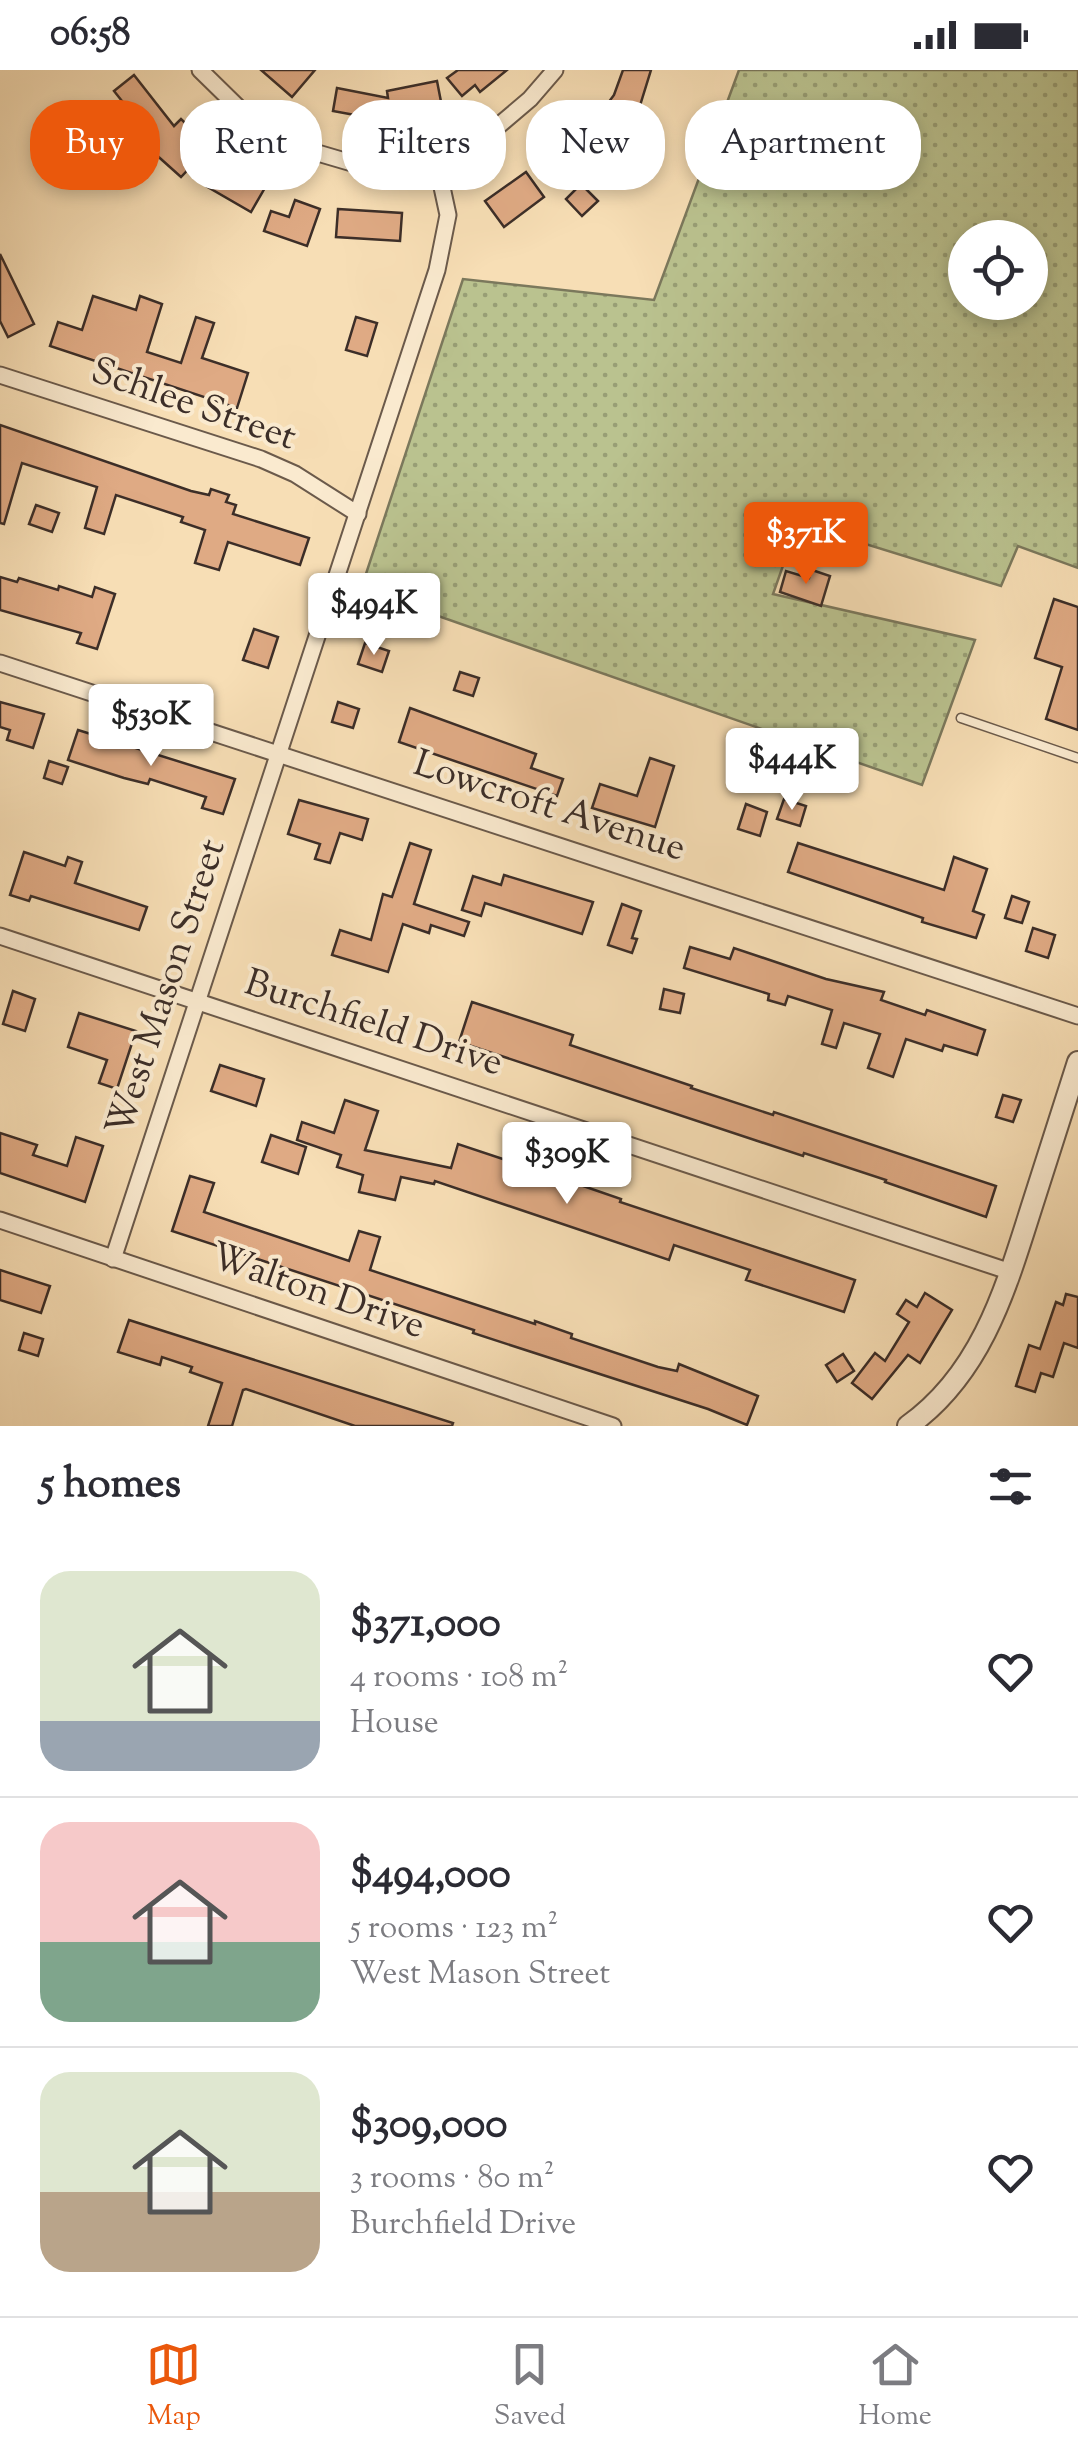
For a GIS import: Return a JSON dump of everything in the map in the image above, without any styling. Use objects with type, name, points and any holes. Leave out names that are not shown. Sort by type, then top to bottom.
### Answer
[{"type":"street","points":[[200,70],[247,116],[287,144],[342,160]]},
{"type":"street","points":[[506,118],[555,70]]},
{"type":"street","name":"West Mason Street","points":[[113,1259],[437,270],[448,215],[443,190]]},
{"type":"street","name":"Schlee Street","points":[[0,376],[261,459],[295,474],[358,514]]},
{"type":"street","name":"Lowcroft Avenue","points":[[0,663],[1078,1016]]},
{"type":"street","name":"Burchfield Drive","points":[[0,936],[1011,1272]]},
{"type":"street","points":[[908,1426],[930,1410],[966,1369],[989,1330],[1078,1062]]},
{"type":"street","name":"Walton Drive","points":[[0,1220],[613,1426]]},
{"type":"lane","points":[[961,718],[1078,758]]},
{"type":"green space","points":[[739,70],[1078,70],[1078,568],[1018,546],[1001,586],[798,523],[773,594],[975,640],[922,785],[361,589],[463,279],[654,300],[695,190],[921,190],[921,100],[728,100]]},
{"type":"building","points":[[261,70],[315,70],[292,97]]},
{"type":"building","points":[[458,70],[507,70],[480,92],[475,85],[462,96],[447,78]]},
{"type":"building","points":[[623,70],[651,70],[642,100],[610,100]]},
{"type":"building","points":[[134,75],[154,100],[121,100],[114,91]]},
{"type":"building","points":[[437,81],[441,100],[342,100],[342,113],[333,111],[337,88],[388,98],[387,91]]},
{"type":"building","points":[[160,108],[174,126],[180,120],[180,176],[160,158]]},
{"type":"building","points":[[526,172],[526,190],[539,190],[544,197],[504,227],[485,201],[506,190]]},
{"type":"building","points":[[213,190],[264,190],[251,212]]},
{"type":"building","points":[[575,190],[587,190],[598,201],[582,216],[566,199]]},
{"type":"building","points":[[295,200],[320,209],[307,246],[264,231],[271,211],[289,217]]},
{"type":"building","points":[[338,209],[402,213],[400,241],[336,237]]},
{"type":"building","points":[[0,254],[34,324],[8,337],[0,321]]},
{"type":"building","points":[[93,296],[136,310],[140,296],[162,304],[147,352],[181,363],[196,317],[214,323],[202,358],[248,373],[237,408],[50,346],[58,322],[82,330]]},
{"type":"building","points":[[356,317],[377,323],[367,356],[346,350]]},
{"type":"building","points":[[0,425],[191,491],[209,495],[211,489],[229,495],[226,502],[236,505],[233,514],[309,538],[300,565],[228,542],[219,570],[195,563],[205,530],[181,522],[183,517],[116,495],[104,534],[85,528],[97,487],[22,463],[4,524],[0,523]]},
{"type":"building","points":[[36,505],[59,513],[52,532],[29,524]]},
{"type":"building","points":[[812,570],[830,576],[821,606],[780,592],[786,571],[809,578]]},
{"type":"building","points":[[0,577],[17,582],[19,578],[58,590],[59,586],[92,597],[95,587],[115,594],[97,649],[77,643],[81,633],[0,610]]},
{"type":"building","points":[[1054,599],[1078,607],[1078,730],[1046,719],[1062,667],[1035,658]]},
{"type":"building","points":[[254,629],[278,637],[268,668],[243,660]]},
{"type":"building","points":[[365,643],[389,651],[382,672],[358,664]]},
{"type":"building","points":[[460,672],[479,678],[473,696],[454,690]]},
{"type":"building","points":[[0,702],[44,714],[33,748],[7,740],[10,730],[0,727]]},
{"type":"building","points":[[338,702],[359,709],[353,728],[332,722]]},
{"type":"building","points":[[410,708],[536,754],[531,768],[563,779],[557,796],[399,742]]},
{"type":"building","points":[[78,730],[235,779],[223,814],[202,808],[206,797],[68,760]]},
{"type":"building","points":[[650,758],[674,766],[655,827],[592,808],[600,784],[637,796]]},
{"type":"building","points":[[49,761],[68,767],[62,784],[44,778]]},
{"type":"building","points":[[784,799],[806,806],[800,826],[777,819]]},
{"type":"building","points":[[299,800],[368,819],[362,840],[340,833],[330,863],[315,859],[320,844],[288,834]]},
{"type":"building","points":[[746,804],[767,812],[760,836],[738,829]]},
{"type":"building","points":[[410,843],[431,850],[414,904],[469,922],[464,936],[431,925],[429,933],[403,924],[388,972],[332,955],[340,930],[371,940],[383,894],[392,897]]},
{"type":"building","points":[[798,843],[944,890],[954,857],[987,869],[973,911],[984,915],[976,938],[788,872]]},
{"type":"building","points":[[24,852],[65,866],[68,857],[82,862],[75,883],[147,907],[139,930],[31,896],[29,901],[10,895]]},
{"type":"building","points":[[504,875],[593,902],[582,934],[485,903],[481,916],[462,910],[473,876],[501,885]]},
{"type":"building","points":[[1012,896],[1029,902],[1022,923],[1005,918]]},
{"type":"building","points":[[622,904],[641,911],[632,938],[637,939],[632,953],[608,945]]},
{"type":"building","points":[[1033,928],[1055,935],[1048,958],[1026,951]]},
{"type":"building","points":[[690,947],[730,959],[734,948],[826,979],[884,992],[881,1000],[925,1015],[927,1010],[985,1030],[977,1055],[944,1045],[942,1051],[906,1039],[893,1077],[868,1068],[880,1034],[844,1023],[836,1048],[822,1044],[832,1010],[788,996],[785,1005],[768,1000],[769,994],[684,968]]},
{"type":"building","points":[[664,989],[684,994],[680,1013],[660,1009]]},
{"type":"building","points":[[13,991],[35,999],[25,1031],[3,1024]]},
{"type":"building","points":[[472,1002],[573,1035],[570,1045],[691,1088],[996,1186],[986,1217],[886,1180],[459,1042]]},
{"type":"building","points":[[79,1013],[136,1031],[117,1089],[99,1083],[107,1060],[68,1047]]},
{"type":"building","points":[[220,1065],[264,1079],[256,1106],[211,1091]]},
{"type":"building","points":[[1003,1095],[1021,1100],[1013,1122],[996,1117]]},
{"type":"building","points":[[345,1100],[378,1111],[365,1150],[451,1168],[458,1144],[560,1178],[621,1199],[620,1202],[855,1280],[844,1312],[746,1280],[750,1270],[674,1245],[669,1260],[435,1181],[434,1184],[401,1177],[395,1200],[359,1192],[363,1175],[337,1167],[341,1155],[297,1140],[302,1122],[334,1133]]},
{"type":"building","points":[[0,1133],[37,1145],[33,1155],[67,1166],[76,1137],[103,1146],[85,1202],[0,1173]]},
{"type":"building","points":[[271,1135],[306,1147],[298,1174],[262,1162]]},
{"type":"building","points":[[190,1176],[214,1183],[204,1212],[349,1261],[359,1231],[380,1237],[370,1270],[535,1321],[572,1334],[571,1338],[658,1367],[677,1371],[679,1364],[758,1396],[747,1425],[172,1231]]},
{"type":"building","points":[[0,1270],[50,1286],[41,1313],[0,1300]]},
{"type":"building","points":[[925,1293],[952,1310],[920,1363],[908,1355],[872,1399],[852,1383],[875,1353],[885,1361],[909,1322],[897,1314],[906,1300],[917,1307]]},
{"type":"building","points":[[1066,1294],[1078,1297],[1078,1348],[1064,1343],[1053,1377],[1041,1373],[1035,1392],[1016,1386],[1029,1345],[1040,1349],[1056,1302],[1063,1305]]},
{"type":"building","points":[[129,1320],[453,1423],[355,1426],[246,1389],[232,1426],[208,1426],[222,1383],[162,1357],[160,1365],[118,1352]]},
{"type":"building","points":[[24,1333],[43,1339],[38,1356],[19,1350]]},
{"type":"building","points":[[843,1354],[854,1371],[837,1382],[826,1365]]}]
